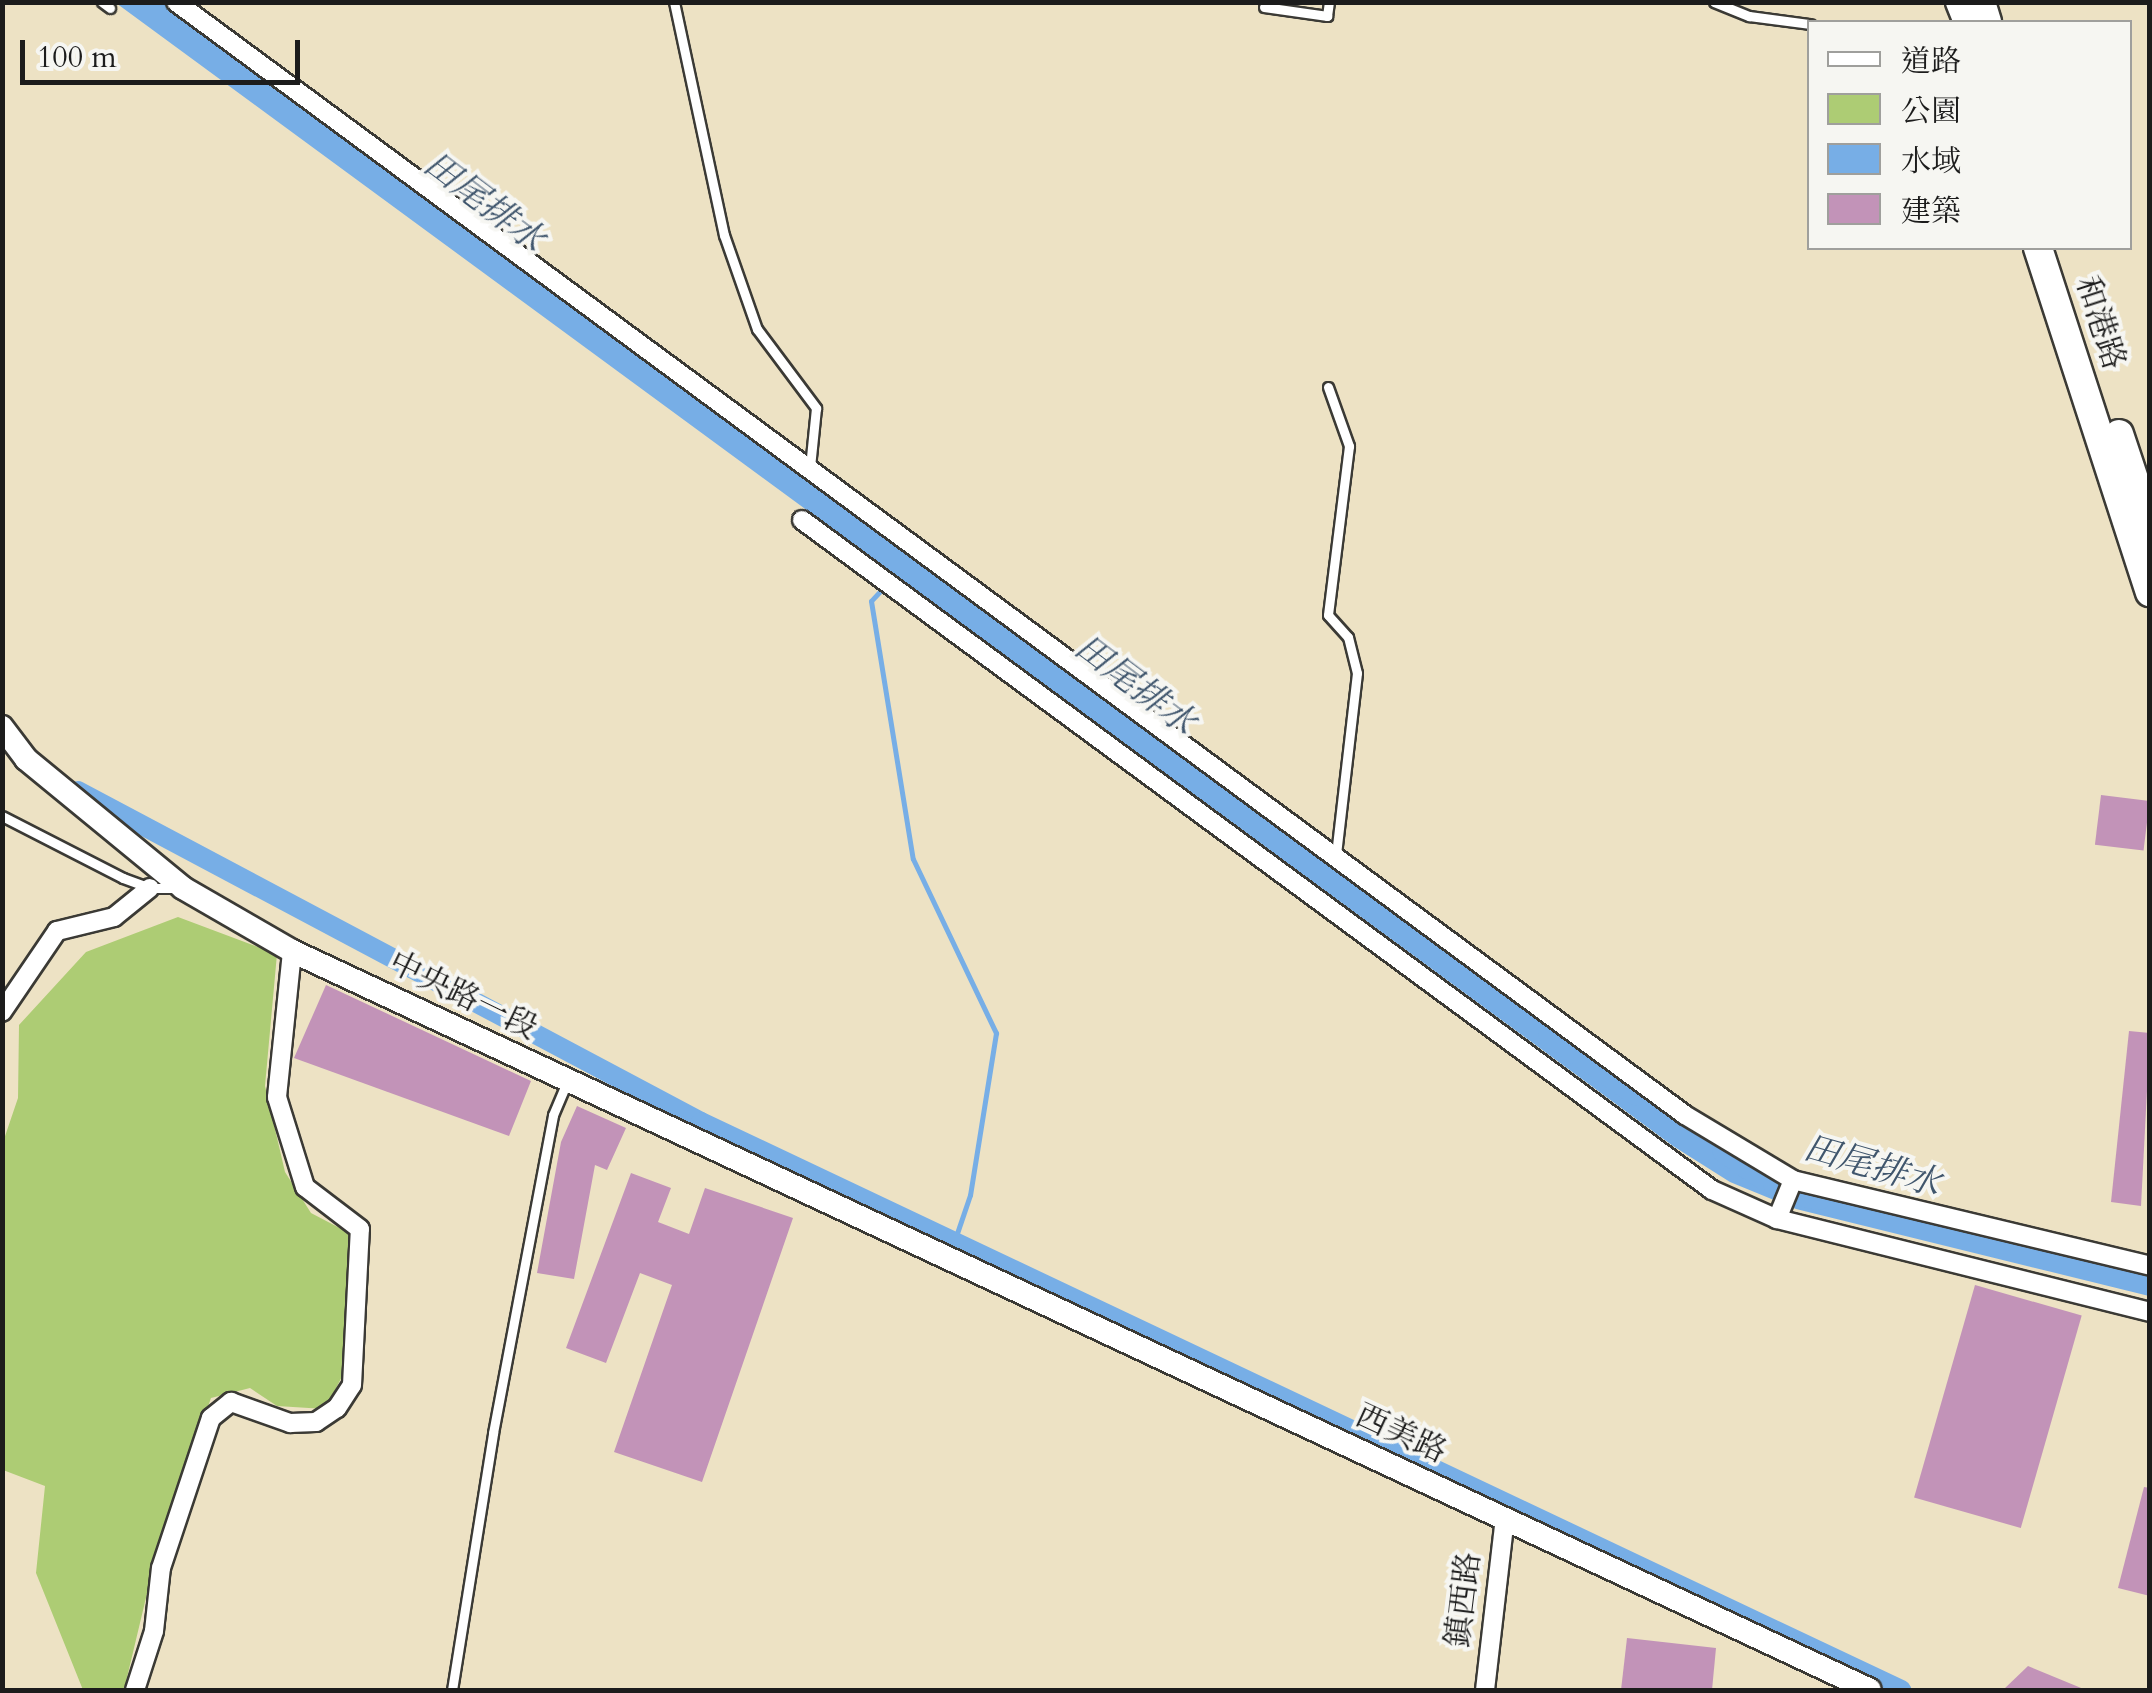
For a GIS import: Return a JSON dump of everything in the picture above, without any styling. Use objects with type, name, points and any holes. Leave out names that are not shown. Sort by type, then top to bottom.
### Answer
[{"type":"main road","name":"和港路","points":[[2039,250],[2150,592]]},
{"type":"main road","name":"和港路","points":[[2059,250],[2150,528]]},
{"type":"street","points":[[176,2],[1685,1116],[1793,1180],[2150,1266]]},
{"type":"street","points":[[802,520],[1712,1190],[1777,1219],[2150,1312]]},
{"type":"street","name":"中央路一段","points":[[2,727],[26,760],[183,888],[292,950],[903,1240]]},
{"type":"street","points":[[2,1012],[57,930],[114,917],[150,888]]},
{"type":"street","points":[[135,1690],[154,1631],[162,1568],[211,1418],[231,1402],[290,1424],[316,1422],[338,1408],[352,1385],[360,1229],[305,1187],[277,1096],[292,950]]},
{"type":"street","points":[[1777,1219],[1793,1180]]},
{"type":"street","name":"西美路","points":[[903,1240],[1870,1690]]},
{"type":"street","name":"鎮西路","points":[[1485,1690],[1506,1518]]},
{"type":"lane","points":[[674,2],[737,272],[757,329],[816,408],[809,470]]},
{"type":"lane","points":[[1264,6],[1328,16],[1329,2]]},
{"type":"lane","points":[[1714,2],[1749,16],[1807,24]]},
{"type":"lane","points":[[1328,386],[1349,446],[1328,615],[1348,637],[1356,672],[1336,858]]},
{"type":"lane","points":[[2,816],[150,888],[183,888]]},
{"type":"lane","points":[[452,1690],[492,1433],[554,1115],[566,1082]]},
{"type":"green space","points":[[178,917],[277,954],[265,1086],[285,1172],[311,1213],[353,1235],[345,1371],[325,1409],[277,1406],[250,1388],[211,1398],[155,1560],[124,1690],[83,1690],[36,1573],[45,1486],[3,1470],[2,1145],[18,1098],[19,1025],[86,952]]},
{"type":"water","points":[[116,3],[165,3],[1692,1131],[1774,1180],[2149,1274],[2149,1296],[1796,1209],[1730,1182],[1673,1146]]},
{"type":"building","points":[[2101,795],[2150,801],[2144,851],[2095,845]]},
{"type":"building","points":[[326,985],[531,1081],[509,1136],[294,1058]]},
{"type":"building","points":[[2129,1031],[2150,1033],[2141,1206],[2111,1202]]},
{"type":"building","points":[[577,1106],[626,1128],[607,1170],[595,1165],[574,1279],[537,1273],[561,1142]]},
{"type":"building","points":[[631,1173],[671,1188],[658,1222],[689,1234],[705,1188],[793,1218],[702,1482],[614,1452],[672,1285],[640,1273],[606,1363],[566,1348]]},
{"type":"building","points":[[1975,1285],[2082,1316],[2021,1528],[1914,1497]]},
{"type":"building","points":[[2144,1487],[2150,1488],[2150,1596],[2118,1588]]},
{"type":"building","points":[[1627,1638],[1716,1648],[1712,1690],[1621,1690]]},
{"type":"building","points":[[2028,1666],[2086,1690],[2003,1690]]},
{"type":"waterway","points":[[884,587],[871,601],[913,859],[996,1033],[970,1195],[954,1242]]},
{"type":"waterway","points":[[78,791],[701,1122],[1901,1690]]},
{"type":"waterway","name":"田尾排水","points":[[1554,1032],[1637,1089]]},
{"type":"waterway","name":"田尾排水","points":[[1728,1149],[1779,1183],[1817,1194]]}]
